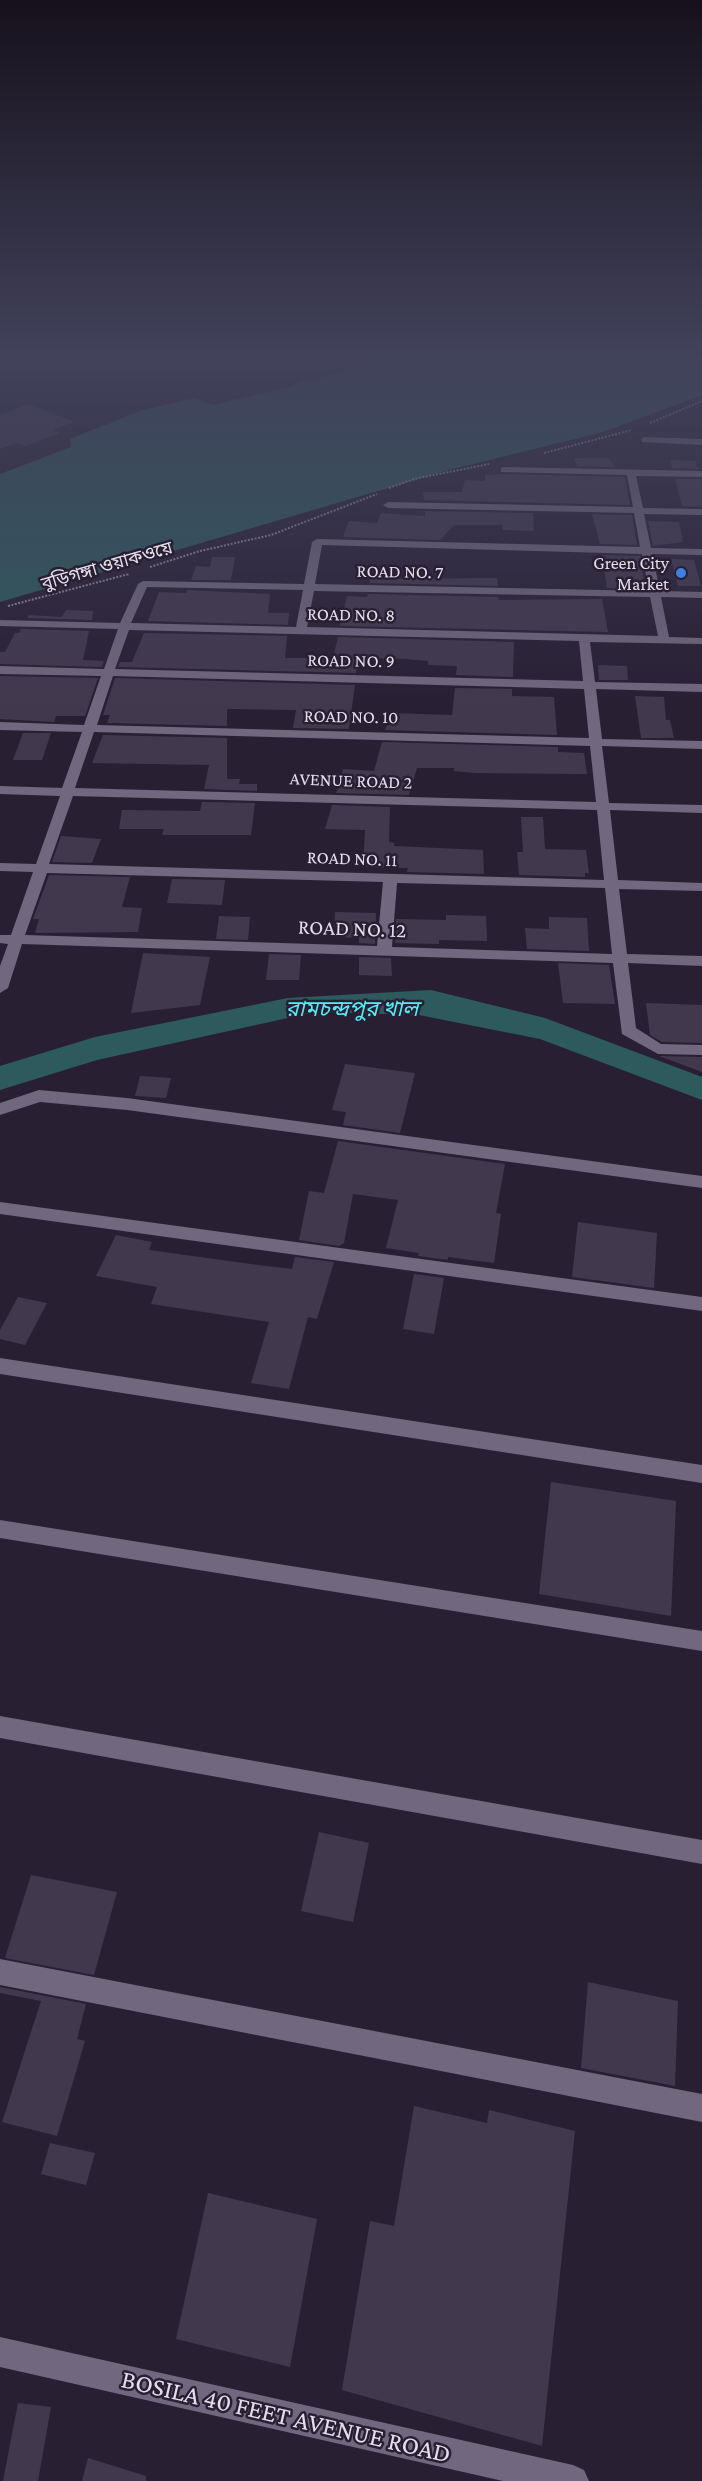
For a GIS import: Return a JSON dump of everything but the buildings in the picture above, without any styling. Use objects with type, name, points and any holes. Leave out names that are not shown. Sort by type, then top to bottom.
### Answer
[{"type":"street","points":[[628,473],[702,474]]},
{"type":"street","points":[[632,473],[664,640]]},
{"type":"street","points":[[388,505],[702,512]]},
{"type":"street","points":[[301,631],[317,542],[702,552]]},
{"type":"street","name":"ROAD NO. 7","points":[[124,627],[144,584],[702,595]]},
{"type":"street","name":"ROAD NO. 8","points":[[0,623],[702,641]]},
{"type":"street","points":[[0,988],[124,627]]},
{"type":"street","points":[[584,638],[628,1030],[658,1049],[702,1050]]},
{"type":"street","name":"ROAD NO. 9","points":[[0,670],[702,688]]},
{"type":"street","name":"ROAD NO. 10","points":[[0,726],[702,745]]},
{"type":"street","name":"AVENUE ROAD 2","points":[[0,790],[702,809]]},
{"type":"street","name":"ROAD NO. 11","points":[[0,867],[702,887]]},
{"type":"street","points":[[384,951],[390,878]]},
{"type":"street","name":"ROAD NO. 12","points":[[0,939],[702,960]]},
{"type":"street","points":[[0,1109],[39,1096],[127,1104],[702,1182]]},
{"type":"street","points":[[0,1208],[702,1304]]},
{"type":"street","points":[[0,1366],[702,1474]]},
{"type":"street","points":[[0,1529],[702,1641]]},
{"type":"street","points":[[0,1726],[702,1852]]},
{"type":"street","points":[[0,1972],[702,2108]]},
{"type":"street","name":"BOSILA 40 FEET AVENUE ROAD","points":[[0,2352],[573,2481]]},
{"type":"path","name":"বুড়িগঙ্গা ওয়াকওয়ে","points":[[149,567],[200,550],[271,535],[414,478],[451,473]]},
{"type":"path","name":"বুড়িগঙ্গা ওয়াকওয়ে","points":[[0,608],[138,571]]},
{"type":"water","points":[[3,473],[440,473],[0,602],[0,474]]},
{"type":"water","name":"রামচন্দ্রপুর খাল","points":[[431,990],[545,1018],[702,1077],[702,1100],[540,1039],[419,1015],[315,1012],[97,1060],[0,1090],[0,1066],[95,1037],[288,998]]},
{"type":"place","name":"Green City Market","points":[[681,573]]}]
